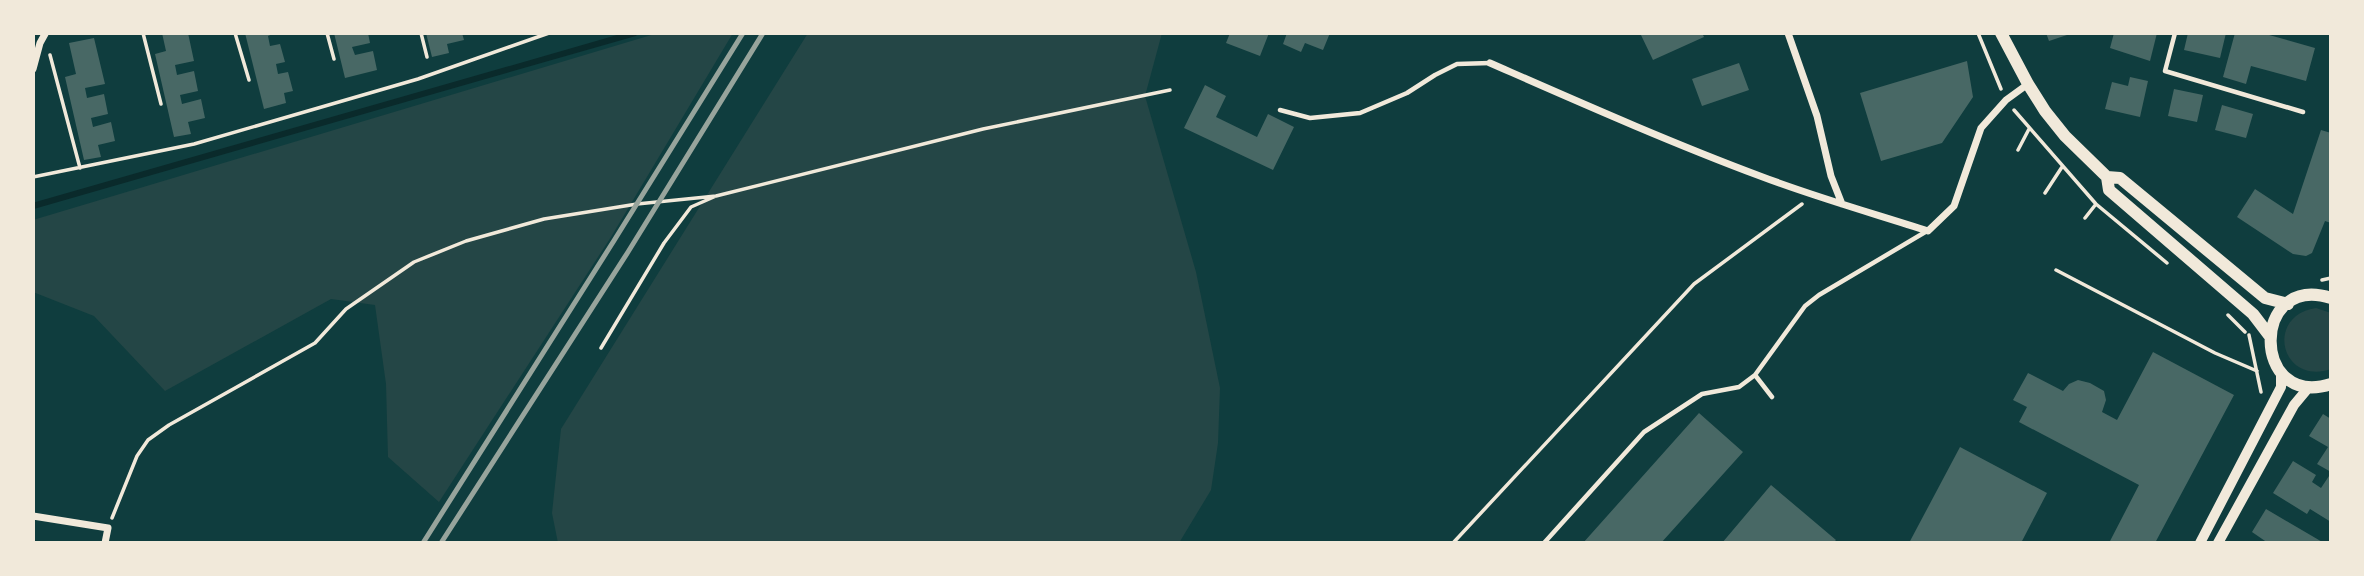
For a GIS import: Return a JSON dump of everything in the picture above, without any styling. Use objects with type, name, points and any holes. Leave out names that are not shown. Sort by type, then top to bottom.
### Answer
[{"type":"main road","points":[[2001,33],[2045,111],[2065,136],[2107,177],[2109,190],[2253,314],[2269,335]]},
{"type":"main road","points":[[2107,177],[2120,178],[2265,298],[2288,304]]},
{"type":"main road","points":[[2329,294],[2305,296],[2288,304],[2275,318],[2269,335],[2271,355],[2281,373],[2309,387],[2331,384]]},
{"type":"street","points":[[33,69],[44,33]]},
{"type":"street","points":[[1788,33],[1842,204]]},
{"type":"street","points":[[1490,62],[1608,115],[1813,196],[1928,231],[1954,206],[1981,128],[2006,100],[2028,84]]},
{"type":"street","points":[[2200,543],[2281,387],[2281,373]]},
{"type":"street","points":[[2218,543],[2294,405],[2309,387]]},
{"type":"street","points":[[33,516],[108,527],[105,543]]},
{"type":"lane","points":[[2175,33],[2165,71],[2303,112]]},
{"type":"lane","points":[[1280,110],[1310,118],[1360,113],[1408,93],[1457,64],[1490,62]]},
{"type":"lane","points":[[1544,543],[1644,432],[1702,394],[1739,387],[1755,375],[1805,306],[1819,295],[1928,231]]},
{"type":"lane","points":[[1755,375],[1772,397]]},
{"type":"path","points":[[143,33],[161,104]]},
{"type":"path","points":[[235,33],[249,80]]},
{"type":"path","points":[[327,33],[334,59]]},
{"type":"path","points":[[421,33],[427,57]]},
{"type":"path","points":[[33,177],[194,144],[418,79],[549,33]]},
{"type":"path","points":[[1978,33],[2006,100]]},
{"type":"path","points":[[38,49],[51,56],[80,167]]},
{"type":"path","points":[[108,527],[137,456],[148,440],[169,425],[315,343],[346,309],[414,261],[466,241],[544,219],[637,204],[716,196],[983,129],[1170,90]]},
{"type":"path","points":[[2018,150],[2029,129]]},
{"type":"path","points":[[2045,193],[2062,167]]},
{"type":"path","points":[[601,348],[664,243],[691,207],[716,196]]},
{"type":"path","points":[[1453,543],[1694,284],[1813,196]]},
{"type":"path","points":[[2085,218],[2096,204]]},
{"type":"path","points":[[2056,270],[2215,353],[2256,371]]},
{"type":"path","points":[[2250,327],[2248,341],[2260,383]]},
{"type":"shaded area","points":[[658,33],[733,33],[611,237],[439,502],[388,457],[386,384],[375,305],[331,299],[165,391],[94,316],[33,292],[33,220]]},
{"type":"shaded area","points":[[808,33],[1162,33],[1145,96],[1196,272],[1220,388],[1218,443],[1211,490],[1179,543],[558,543],[552,513],[561,429]]},
{"type":"shaded area","points":[[2316,308],[2331,313],[2331,369],[2314,372],[2300,368],[2291,359],[2285,348],[2285,335],[2289,323],[2300,314]]},
{"type":"building","points":[[162,33],[188,33],[194,61],[175,65],[177,75],[194,71],[198,91],[180,95],[182,104],[201,99],[205,118],[188,122],[191,134],[174,137],[155,54],[166,51]]},
{"type":"building","points":[[245,33],[275,33],[268,36],[270,46],[280,44],[285,62],[276,64],[278,74],[288,72],[293,91],[284,93],[286,103],[264,109]]},
{"type":"building","points":[[334,33],[368,33],[370,43],[352,47],[355,55],[373,51],[377,70],[345,78]]},
{"type":"building","points":[[426,33],[462,33],[464,40],[447,44],[449,53],[432,57]]},
{"type":"building","points":[[1230,33],[1269,33],[1260,56],[1226,43]]},
{"type":"building","points":[[1287,33],[1330,33],[1323,50],[1305,43],[1301,52],[1283,44]]},
{"type":"building","points":[[1640,33],[1702,33],[1704,37],[1653,60]]},
{"type":"building","points":[[2046,33],[2070,33],[2070,34],[2049,41]]},
{"type":"building","points":[[2114,33],[2157,33],[2150,61],[2110,48]]},
{"type":"building","points":[[2188,33],[2226,33],[2220,58],[2184,50]]},
{"type":"building","points":[[2235,33],[2262,33],[2315,48],[2306,81],[2251,66],[2246,84],[2223,77]]},
{"type":"building","points":[[94,38],[105,84],[85,88],[87,98],[104,94],[108,114],[91,118],[93,127],[111,122],[115,141],[98,145],[101,157],[84,160],[65,77],[76,74],[69,43]]},
{"type":"building","points":[[1967,61],[1973,97],[1942,143],[1881,161],[1860,93]]},
{"type":"building","points":[[1739,63],[1749,90],[1702,106],[1692,79]]},
{"type":"building","points":[[2130,77],[2148,81],[2140,117],[2105,109],[2112,82],[2128,86]]},
{"type":"building","points":[[1205,85],[1226,96],[1216,117],[1257,137],[1268,114],[1294,127],[1273,170],[1184,128]]},
{"type":"building","points":[[2174,89],[2203,95],[2197,122],[2168,116]]},
{"type":"building","points":[[2222,105],[2253,114],[2246,138],[2215,130]]},
{"type":"building","points":[[2321,130],[2331,133],[2331,223],[2325,221],[2312,253],[2306,256],[2293,254],[2237,217],[2255,189],[2293,214]]},
{"type":"building","points":[[2153,352],[2234,395],[2155,543],[2109,543],[2139,485],[2019,422],[2027,407],[2013,400],[2028,373],[2063,391],[2078,380],[2104,391],[2106,400],[2102,412],[2117,420]]},
{"type":"building","points":[[1699,413],[1743,452],[1661,543],[1583,543]]},
{"type":"building","points":[[2323,414],[2331,419],[2331,472],[2317,464],[2328,447],[2309,436]]},
{"type":"building","points":[[1960,447],[2047,493],[2021,543],[1909,543]]},
{"type":"building","points":[[2293,461],[2316,475],[2312,482],[2321,488],[2331,473],[2331,522],[2310,509],[2307,514],[2273,493]]},
{"type":"building","points":[[1771,485],[1836,540],[1833,543],[1722,543]]},
{"type":"building","points":[[2266,509],[2324,543],[2268,543],[2252,532]]},
{"type":"waterway","points":[[33,206],[635,33]]},
{"type":"railway","points":[[423,543],[743,33]]},
{"type":"railway","points":[[441,543],[628,252],[763,33]]}]
